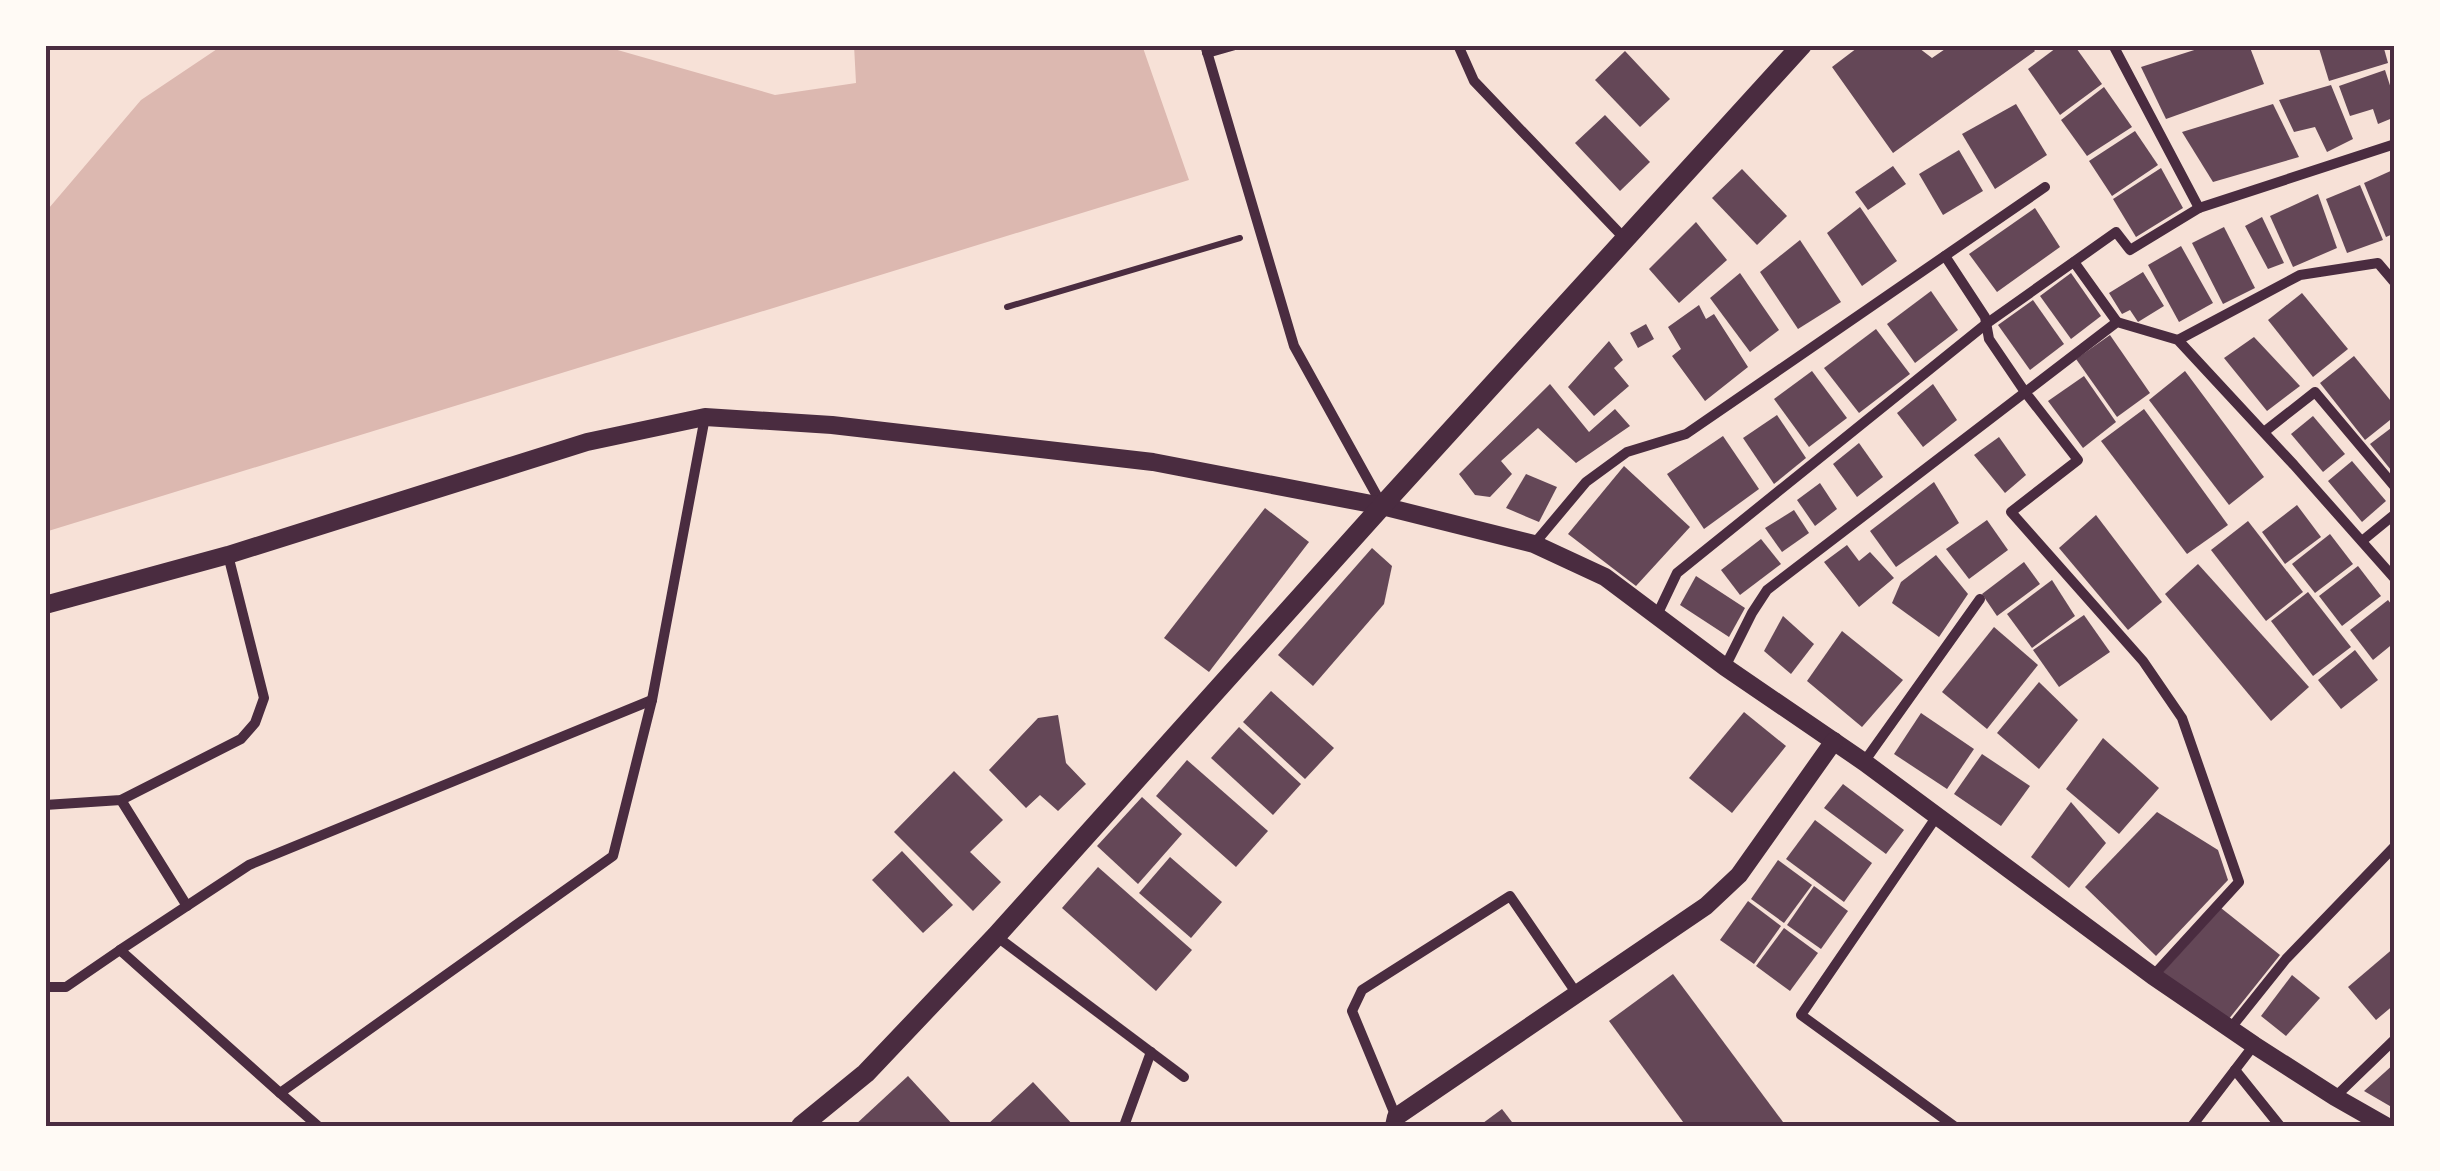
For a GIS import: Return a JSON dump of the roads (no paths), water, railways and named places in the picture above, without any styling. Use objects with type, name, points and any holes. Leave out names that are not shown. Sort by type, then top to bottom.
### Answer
[{"type":"main road","points":[[801,1126],[866,1073],[996,936],[1802,45]]},
{"type":"street","points":[[1236,45],[1206,49],[1294,346],[1382,506]]},
{"type":"street","points":[[1458,45],[1474,81],[1626,240]]},
{"type":"street","points":[[2113,45],[2199,208]]},
{"type":"street","points":[[1657,615],[1678,573],[1986,324],[2116,232],[2130,250],[2199,208],[2395,144]]},
{"type":"street","points":[[1534,544],[1586,482],[1627,452],[1686,434],[2045,187]]},
{"type":"street","points":[[1945,256],[1985,317],[1988,339],[2078,460],[2011,512],[2143,661],[2182,718],[2240,882],[2153,976]]},
{"type":"street","points":[[2074,262],[2117,322],[2178,340],[2395,579]]},
{"type":"street","points":[[2178,340],[2300,275],[2378,263],[2395,283]]},
{"type":"street","points":[[1726,667],[1767,590],[2117,322]]},
{"type":"street","points":[[2264,432],[2315,392],[2395,488]]},
{"type":"street","points":[[280,1093],[613,856],[652,700],[705,417]]},
{"type":"street","points":[[45,605],[228,554],[587,442],[705,417],[832,425],[1153,462],[1382,506],[1534,544],[1605,577],[2153,976],[2254,1045],[2386,1126]]},
{"type":"street","points":[[2362,542],[2395,514]]},
{"type":"street","points":[[45,804],[121,800],[241,739],[256,723],[264,698],[228,554]]},
{"type":"street","points":[[1864,762],[1980,599]]},
{"type":"street","points":[[45,987],[66,987],[249,866],[652,700]]},
{"type":"street","points":[[1577,994],[1510,896],[1362,990],[1352,1011],[1395,1121],[1706,906],[1739,875],[1834,741]]},
{"type":"street","points":[[121,800],[187,906]]},
{"type":"street","points":[[1938,816],[1802,1015],[1954,1126]]},
{"type":"street","points":[[2230,1029],[2286,959],[2395,846]]},
{"type":"street","points":[[996,936],[1184,1077]]},
{"type":"street","points":[[120,950],[318,1126]]},
{"type":"street","points":[[2334,1096],[2395,1039]]},
{"type":"street","points":[[2192,1126],[2254,1045]]},
{"type":"street","points":[[1124,1126],[1151,1052]]},
{"type":"street","points":[[2234,1070],[2280,1126]]}]
